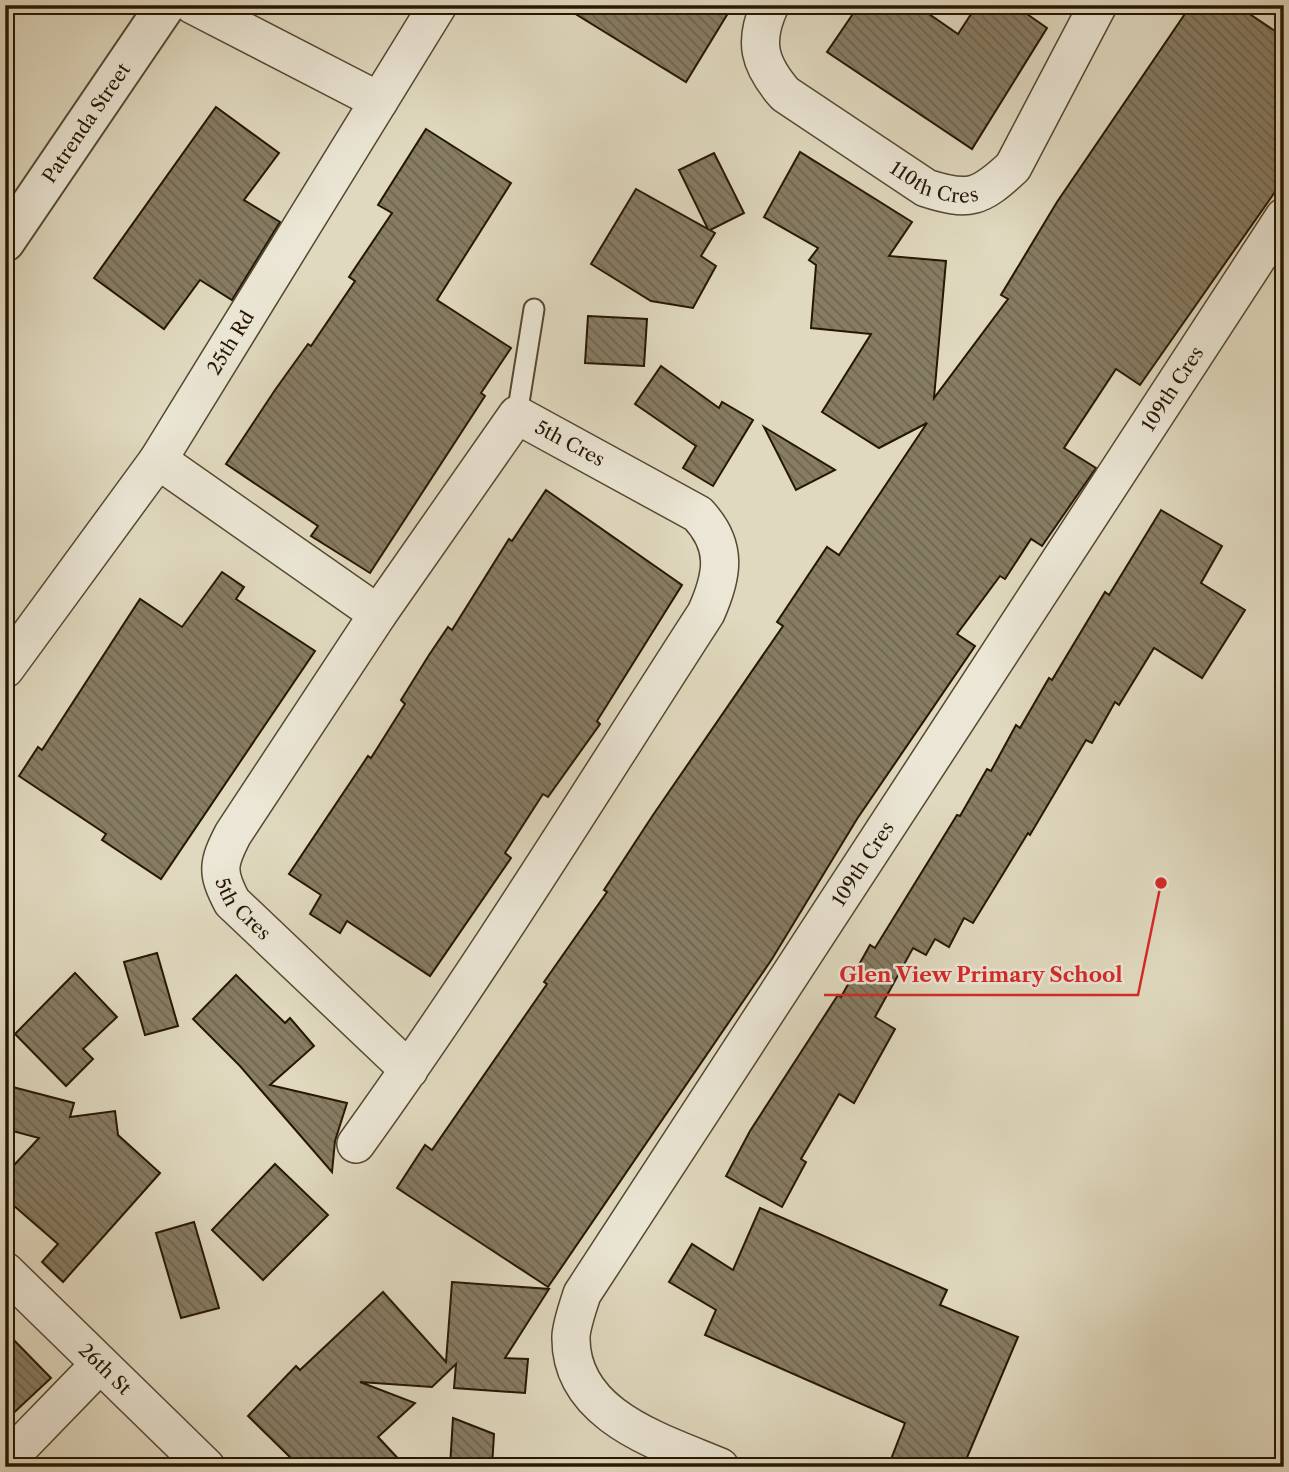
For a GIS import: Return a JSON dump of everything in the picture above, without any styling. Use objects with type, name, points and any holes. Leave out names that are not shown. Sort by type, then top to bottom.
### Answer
[{"type":"street","name":"Patrenda Street","points":[[5,242],[166,5]]},
{"type":"street","points":[[193,5],[379,101]]},
{"type":"street","name":"25th Rd","points":[[5,669],[158,460],[438,5]]},
{"type":"street","name":"110th Cres","points":[[770,5],[761,24],[760,53],[768,74],[785,94],[926,188],[951,196],[972,197],[992,187],[1013,167],[1098,5]]},
{"type":"street","name":"109th Cres","points":[[720,1467],[642,1434],[603,1410],[590,1394],[576,1369],[571,1336],[582,1294],[1284,217]]},
{"type":"street","name":"5th Cres","points":[[517,415],[698,514],[713,530],[722,556],[713,597],[706,613],[409,1070],[232,902],[221,882],[220,860],[233,834],[378,614],[517,415]]},
{"type":"street","points":[[158,460],[378,614]]},
{"type":"street","points":[[356,1144],[409,1070]]},
{"type":"street","name":"26th St","points":[[5,1271],[206,1467]]},
{"type":"street","points":[[5,1462],[99,1365]]},
{"type":"lane","points":[[517,415],[534,309]]},
{"type":"building","points":[[561,5],[733,5],[686,82]]},
{"type":"building","points":[[859,5],[916,5],[958,34],[977,5],[1014,5],[1047,28],[972,149],[827,52]]},
{"type":"building","points":[[1191,5],[1236,5],[1284,37],[1284,179],[1140,385],[1116,369],[1064,448],[1096,468],[1042,546],[1031,539],[1005,579],[1000,576],[957,634],[975,646],[857,819],[772,959],[548,1287],[397,1188],[425,1145],[432,1150],[547,984],[544,982],[607,892],[604,890],[653,815],[783,626],[777,622],[827,547],[839,555],[927,423],[879,448],[822,412],[871,334],[811,328],[816,265],[809,260],[818,248],[764,217],[800,152],[912,222],[889,256],[946,261],[934,398],[1008,299],[1001,295],[1057,202]]},
{"type":"building","points":[[216,107],[279,153],[244,200],[280,222],[232,300],[200,280],[164,329],[94,278]]},
{"type":"building","points":[[426,129],[511,183],[437,300],[511,348],[481,393],[485,396],[370,573],[311,536],[318,526],[226,464],[275,390],[308,344],[311,346],[355,281],[349,277],[392,213],[378,205]]},
{"type":"building","points":[[714,153],[744,213],[710,230],[715,233],[701,256],[716,266],[693,308],[651,301],[591,264],[636,189],[708,229],[679,170]]},
{"type":"building","points":[[588,316],[647,319],[644,366],[585,363]]},
{"type":"building","points":[[661,366],[719,408],[722,402],[753,420],[713,486],[683,468],[696,446],[635,404]]},
{"type":"building","points":[[764,427],[835,470],[796,490]]},
{"type":"building","points":[[546,490],[682,585],[597,721],[600,724],[548,797],[543,794],[505,853],[511,858],[430,976],[347,921],[340,933],[310,914],[321,895],[289,874],[368,756],[371,758],[405,704],[401,700],[429,655],[448,627],[452,630],[509,539],[512,541]]},
{"type":"building","points":[[1161,510],[1222,546],[1201,583],[1245,610],[1202,678],[1154,648],[1119,705],[1115,702],[1092,743],[1086,740],[1030,835],[1028,833],[973,923],[964,918],[949,947],[935,939],[926,955],[913,948],[875,1017],[895,1029],[854,1103],[839,1094],[801,1159],[806,1162],[782,1207],[726,1176],[750,1131],[838,995],[841,997],[870,945],[875,948],[987,769],[991,771],[1016,725],[1020,728],[1049,678],[1052,680],[1105,592],[1109,595]]},
{"type":"building","points":[[222,572],[244,587],[236,599],[315,651],[161,879],[102,840],[106,834],[19,776],[38,747],[42,750],[140,599],[182,627]]},
{"type":"building","points":[[157,953],[178,1026],[145,1035],[124,962]]},
{"type":"building","points":[[75,973],[117,1017],[83,1049],[93,1059],[66,1086],[15,1034]]},
{"type":"building","points":[[236,975],[285,1023],[290,1018],[314,1046],[270,1085],[347,1103],[335,1141],[332,1172],[240,1066],[193,1019]]},
{"type":"building","points":[[5,1085],[74,1103],[70,1117],[115,1111],[118,1135],[160,1173],[63,1282],[42,1262],[58,1244],[5,1198],[5,1175],[39,1138],[5,1129]]},
{"type":"building","points":[[275,1164],[328,1215],[263,1280],[212,1230]]},
{"type":"building","points":[[760,1208],[947,1290],[940,1305],[1018,1337],[963,1467],[888,1467],[905,1423],[705,1335],[716,1310],[669,1282],[692,1244],[733,1270]]},
{"type":"building","points":[[194,1222],[219,1308],[181,1318],[156,1233]]},
{"type":"building","points":[[452,1282],[549,1289],[505,1358],[528,1359],[525,1393],[454,1388],[456,1364],[432,1387],[360,1382],[415,1403],[378,1437],[406,1467],[300,1467],[248,1416],[296,1366],[300,1370],[383,1292],[446,1362]]},
{"type":"building","points":[[5,1331],[51,1378],[5,1421]]},
{"type":"building","points":[[453,1418],[494,1434],[492,1467],[450,1467]]},
{"type":"place","name":"Glen View Primary School","points":[[1161,883]]}]
